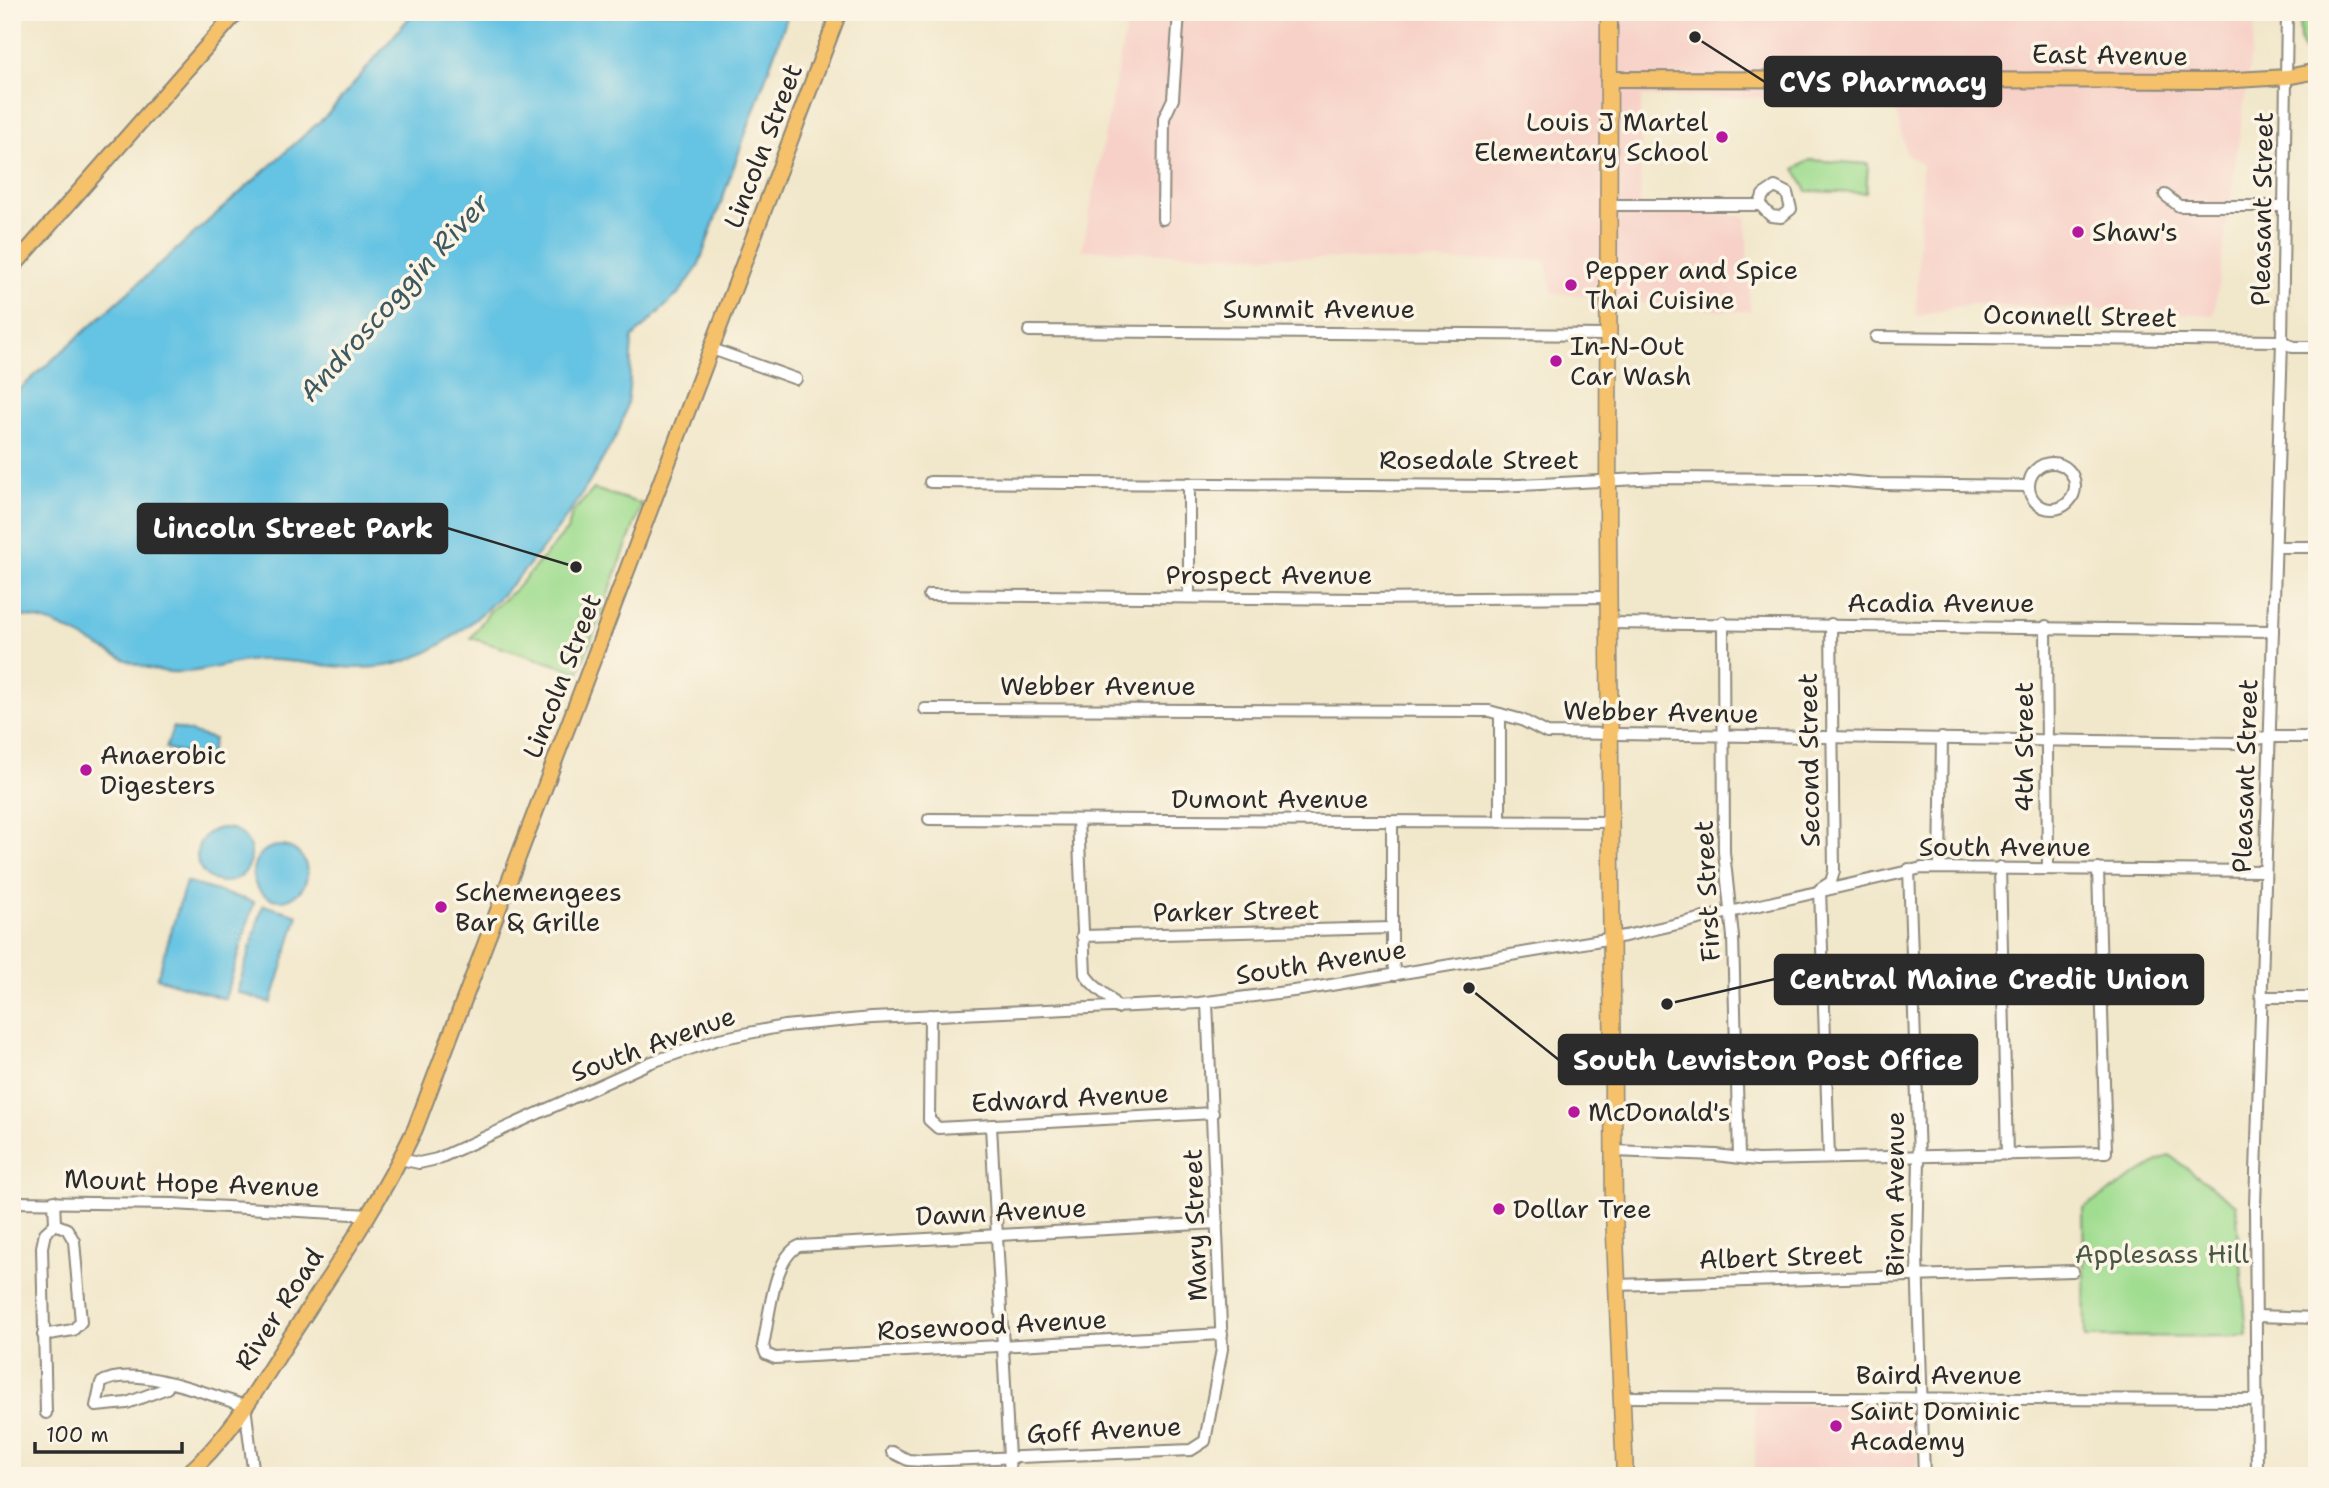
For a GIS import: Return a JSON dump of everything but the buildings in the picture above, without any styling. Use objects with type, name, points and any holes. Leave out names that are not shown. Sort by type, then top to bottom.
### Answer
[{"type":"highway","points":[[1609,12],[1608,481],[1614,1151],[1616,1284],[1625,1476]]},
{"type":"main road","points":[[12,268],[237,12]]},
{"type":"main road","name":"Lincoln Street","points":[[400,1159],[459,1018],[839,12]]},
{"type":"main road","name":"East Avenue","points":[[1608,79],[2219,81],[2287,77],[2317,71]]},
{"type":"main road","name":"River Road","points":[[185,1476],[219,1441],[246,1406],[370,1215],[400,1159]]},
{"type":"street","points":[[1163,219],[1164,118],[1173,99],[1179,45],[1179,12]]},
{"type":"street","name":"Pleasant Street","points":[[2257,1476],[2255,1196],[2282,341],[2287,12]]},
{"type":"street","points":[[2165,195],[2179,206],[2284,206]]},
{"type":"street","points":[[1608,205],[1760,205]]},
{"type":"street","name":"Summit Avenue","points":[[1029,331],[1608,335]]},
{"type":"street","name":"Oconnell Street","points":[[1876,337],[2282,341],[2293,346],[2317,347]]},
{"type":"street","points":[[712,349],[796,379]]},
{"type":"street","points":[[2053,462],[2071,473],[2075,488],[2064,505],[2051,509],[2038,504],[2029,486],[2030,478],[2039,467],[2053,462]]},
{"type":"street","name":"Rosedale Street","points":[[930,482],[1499,486],[1608,481],[1810,479],[1879,484],[2029,486]]},
{"type":"street","points":[[1189,483],[1189,597]]},
{"type":"street","points":[[2276,547],[2317,547]]},
{"type":"street","name":"Prospect Avenue","points":[[929,595],[1361,600],[1609,597]]},
{"type":"street","name":"Acadia Avenue","points":[[1609,623],[1723,622],[2273,631]]},
{"type":"street","name":"First Street","points":[[1723,622],[1726,885],[1733,937],[1739,1157]]},
{"type":"street","name":"Second Street","points":[[1820,889],[1831,882],[1834,871],[1831,624]]},
{"type":"street","name":"4th Street","points":[[2046,626],[2048,868]]},
{"type":"street","name":"Webber Avenue","points":[[925,709],[1318,709],[1500,713],[1547,733],[2234,743],[2269,737],[2317,737]]},
{"type":"street","points":[[1500,713],[1500,822]]},
{"type":"street","points":[[1940,867],[1942,738]]},
{"type":"street","name":"Dumont Avenue","points":[[929,819],[1611,822]]},
{"type":"street","points":[[1078,820],[1085,974],[1090,983],[1112,999],[1117,1008]]},
{"type":"street","points":[[1392,822],[1395,975]]},
{"type":"street","points":[[2000,867],[2007,1155]]},
{"type":"street","name":"South Avenue","points":[[400,1159],[419,1163],[437,1159],[610,1079],[719,1039],[810,1023],[1207,1002],[1395,975],[1613,937],[1909,869],[2000,867],[2265,871]]},
{"type":"street","name":"Biron Avenue","points":[[1909,869],[1919,1157],[1918,1276],[1924,1476]]},
{"type":"street","points":[[1614,1151],[1757,1160],[2106,1152],[2098,869]]},
{"type":"street","points":[[1820,889],[1829,1157]]},
{"type":"street","name":"Parker Street","points":[[1082,936],[1392,928]]},
{"type":"street","points":[[2262,997],[2317,998]]},
{"type":"street","name":"Mary Street","points":[[1202,1444],[1209,1429],[1217,1386],[1222,1334],[1207,1002]]},
{"type":"street","name":"Edward Avenue","points":[[930,1015],[927,1102],[931,1123],[938,1128],[1213,1113]]},
{"type":"street","points":[[991,1126],[1010,1476]]},
{"type":"street","points":[[54,1201],[55,1224]]},
{"type":"street","name":"Mount Hope Avenue","points":[[12,1202],[54,1201],[370,1215]]},
{"type":"street","name":"Dawn Avenue","points":[[766,1354],[763,1346],[780,1266],[790,1251],[799,1246],[1217,1223]]},
{"type":"street","points":[[46,1413],[42,1247],[45,1233],[55,1224]]},
{"type":"street","points":[[43,1335],[74,1330],[81,1322],[74,1241],[67,1229],[55,1224]]},
{"type":"street","name":"Albert Street","points":[[1616,1284],[2073,1271]]},
{"type":"street","points":[[2256,1316],[2317,1318]]},
{"type":"street","name":"Rosewood Avenue","points":[[766,1354],[775,1358],[1003,1348],[1222,1334]]},
{"type":"street","points":[[167,1388],[127,1403],[96,1406],[101,1383],[122,1375],[202,1392],[246,1406],[254,1476]]},
{"type":"street","name":"Baird Avenue","points":[[1621,1397],[2257,1400]]},
{"type":"street","name":"Goff Avenue","points":[[892,1452],[908,1460],[923,1461],[1191,1450],[1202,1444]]},
{"type":"shaded area","points":[[1129,12],[2257,12],[2214,315],[1968,304],[1916,317],[1922,165],[1906,153],[1893,99],[1641,97],[1640,211],[1746,216],[1750,311],[1723,311],[1552,293],[1546,260],[1403,261],[1082,250]]},
{"type":"shaded area","name":"Saint Dominic Academy","points":[[1755,1405],[1916,1405],[1917,1476],[1755,1476]]},
{"type":"green space","points":[[2300,12],[2317,12],[2317,59],[2302,47]]},
{"type":"green space","points":[[1810,160],[1868,164],[1866,193],[1807,191],[1795,169]]},
{"type":"green space","points":[[594,489],[642,504],[579,672],[471,638],[490,611],[516,589],[568,529],[572,513]]},
{"type":"green space","name":"Applesass Hill","points":[[2169,1155],[2236,1205],[2247,1336],[2085,1337],[2083,1208]]},
{"type":"water","name":"Androscoggin River","points":[[414,12],[789,12],[698,267],[680,292],[632,338],[629,391],[621,426],[568,515],[517,579],[458,633],[427,652],[380,667],[258,660],[195,671],[170,672],[129,661],[53,624],[12,616],[12,396],[328,114]]},
{"type":"water","points":[[173,727],[214,739],[208,761],[166,748]]},
{"type":"water","points":[[224,828],[243,836],[251,855],[243,874],[224,882],[205,874],[197,855],[205,836]]},
{"type":"water","points":[[280,846],[299,854],[307,873],[299,892],[280,900],[261,892],[253,873],[261,854]]},
{"type":"water","points":[[186,882],[254,902],[225,999],[157,978]]},
{"type":"water","points":[[263,905],[298,915],[271,1003],[237,992]]},
{"type":"place","name":"CVS Pharmacy","points":[[1695,37]]},
{"type":"place","name":"Louis J Martel Elementary School","points":[[1722,137]]},
{"type":"place","name":"Shaw's","points":[[2078,232]]},
{"type":"place","name":"Pepper and Spice Thai Cuisine","points":[[1571,285]]},
{"type":"place","name":"In-N-Out Car Wash","points":[[1556,361]]},
{"type":"place","name":"Lincoln Street Park","points":[[576,567]]},
{"type":"place","name":"Anaerobic Digesters","points":[[86,770]]},
{"type":"place","name":"Schemengees Bar & Grille","points":[[441,907]]},
{"type":"place","name":"South Lewiston Post Office","points":[[1469,988]]},
{"type":"place","name":"Central Maine Credit Union","points":[[1667,1004]]},
{"type":"place","name":"McDonald's","points":[[1574,1112]]},
{"type":"place","name":"Dollar Tree","points":[[1499,1209]]},
{"type":"place","name":"Saint Dominic Academy","points":[[1836,1426]]}]
